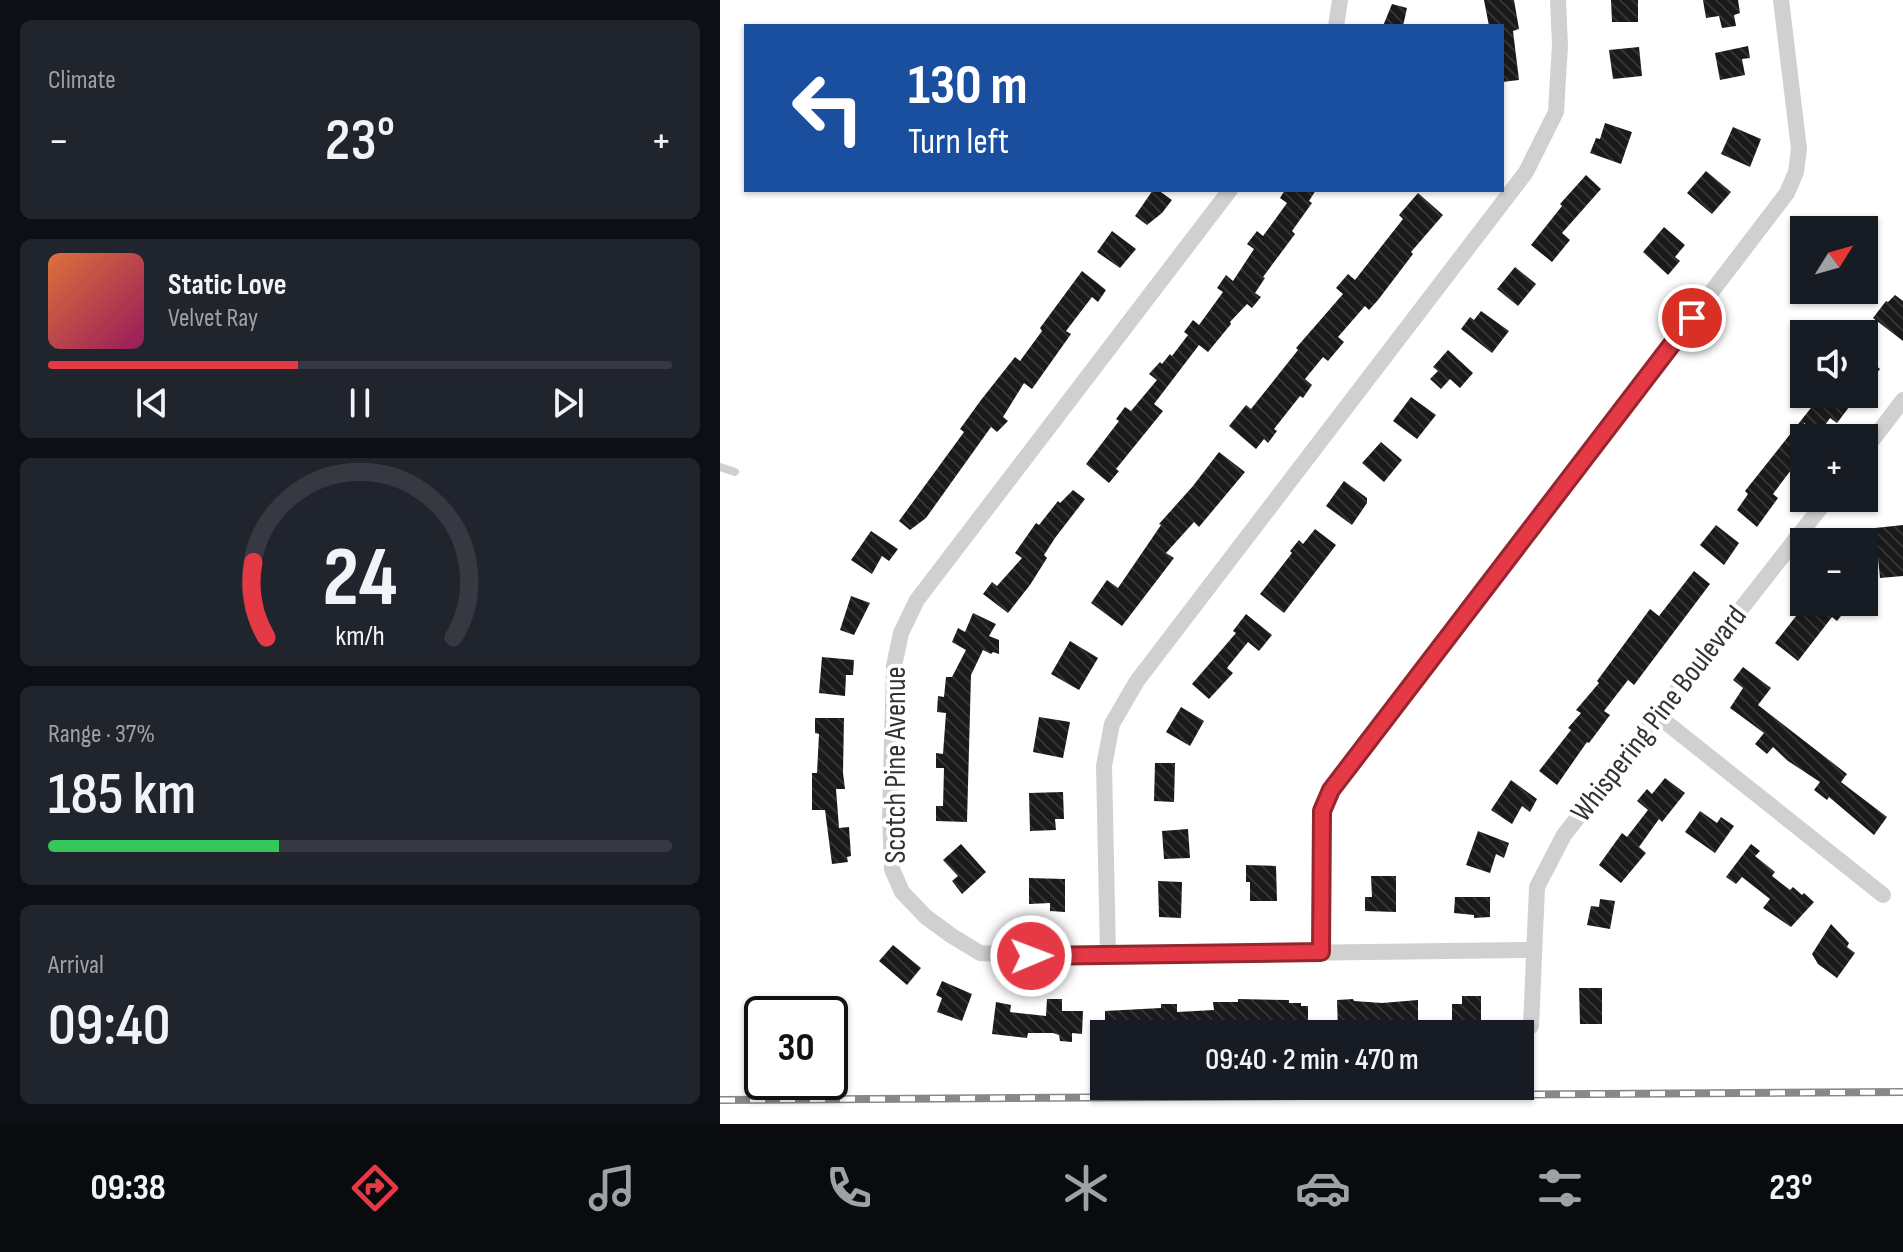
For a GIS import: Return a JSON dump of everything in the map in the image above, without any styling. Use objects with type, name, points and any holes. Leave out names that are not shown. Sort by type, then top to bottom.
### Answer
[{"type":"street","points":[[1336,24],[1340,0]]},
{"type":"street","points":[[1108,955],[1104,766],[1112,724],[1137,681],[1526,172],[1556,112],[1560,45],[1558,0]]},
{"type":"street","points":[[1321,952],[1322,811],[1331,790],[1787,193],[1796,172],[1799,149],[1781,0]]},
{"type":"street","name":"Scotch Pine Avenue","points":[[1228,192],[917,600],[901,633],[894,666],[890,815],[892,869],[902,892],[926,917],[980,953],[1031,956],[1533,950]]},
{"type":"street","points":[[1878,433],[1903,400]]},
{"type":"street","name":"Whispering Pine Boulevard","points":[[1531,1020],[1537,887],[1551,856],[1564,835],[1817,512]]},
{"type":"street","points":[[1658,716],[1883,895]]},
{"type":"lane","points":[[720,467],[735,472]]},
{"type":"building","points":[[1484,0],[1514,0],[1519,29],[1513,31],[1519,80],[1504,82],[1504,24],[1489,24]]},
{"type":"building","points":[[1611,0],[1638,0],[1638,22],[1612,22]]},
{"type":"building","points":[[1703,0],[1738,0],[1740,13],[1734,15],[1736,26],[1722,28],[1719,16],[1706,18]]},
{"type":"building","points":[[1392,4],[1407,8],[1403,24],[1384,24]]},
{"type":"building","points":[[1748,46],[1750,58],[1742,59],[1745,75],[1720,80],[1715,53]]},
{"type":"building","points":[[1639,47],[1642,76],[1613,79],[1609,50]]},
{"type":"building","points":[[1605,123],[1632,132],[1621,164],[1590,153],[1596,138],[1600,139]]},
{"type":"building","points":[[1733,127],[1761,139],[1750,167],[1721,154]]},
{"type":"building","points":[[1706,171],[1731,192],[1712,214],[1687,193]]},
{"type":"building","points":[[1586,175],[1601,189],[1562,233],[1570,240],[1552,262],[1531,245],[1562,206],[1560,204]]},
{"type":"building","points":[[1152,192],[1161,192],[1172,200],[1147,225],[1135,216]]},
{"type":"building","points":[[1284,192],[1315,192],[1309,201],[1312,203],[1292,231],[1295,234],[1263,277],[1255,293],[1261,297],[1252,308],[1247,304],[1208,352],[1199,345],[1154,404],[1163,411],[1116,469],[1119,471],[1109,483],[1086,464],[1119,421],[1116,419],[1125,407],[1131,411],[1157,380],[1149,374],[1170,354],[1172,356],[1188,335],[1184,332],[1193,320],[1199,325],[1223,292],[1217,288],[1226,275],[1233,281],[1254,249],[1247,244],[1257,231],[1263,236],[1287,203],[1280,198]]},
{"type":"building","points":[[1418,193],[1443,215],[1411,252],[1413,254],[1378,300],[1369,310],[1365,306],[1338,337],[1344,342],[1328,361],[1323,357],[1305,379],[1312,385],[1303,398],[1300,396],[1274,429],[1277,431],[1268,443],[1264,439],[1256,449],[1229,426],[1246,405],[1251,409],[1298,350],[1296,348],[1343,294],[1336,288],[1348,274],[1355,280],[1403,219],[1399,215]]},
{"type":"building","points":[[1664,227],[1685,245],[1675,257],[1680,261],[1668,275],[1643,252]]},
{"type":"building","points":[[1112,231],[1136,249],[1120,268],[1097,252]]},
{"type":"building","points":[[1515,267],[1536,284],[1518,306],[1497,289]]},
{"type":"building","points":[[1082,271],[1106,290],[1098,302],[1092,297],[1066,331],[1071,334],[1032,389],[1024,383],[1003,417],[1008,421],[997,432],[991,427],[926,518],[910,530],[899,521],[964,432],[960,429],[1015,357],[1020,361]]},
{"type":"building","points":[[1895,295],[1903,301],[1903,341],[1873,318]]},
{"type":"building","points":[[1481,311],[1509,331],[1492,353],[1461,329],[1470,317],[1474,320]]},
{"type":"building","points":[[1448,350],[1473,373],[1460,388],[1450,379],[1441,389],[1430,379],[1438,371],[1433,367]]},
{"type":"building","points":[[1411,397],[1436,415],[1417,439],[1393,421]]},
{"type":"building","points":[[1811,408],[1848,408],[1837,423],[1830,418],[1826,424],[1798,424]]},
{"type":"building","points":[[1790,434],[1790,471],[1773,494],[1778,498],[1757,527],[1737,510],[1748,494],[1745,491]]},
{"type":"building","points":[[1381,442],[1402,460],[1384,482],[1362,463]]},
{"type":"building","points":[[1219,452],[1245,472],[1199,527],[1194,522],[1166,553],[1174,558],[1122,626],[1091,603],[1107,580],[1118,588],[1159,524]]},
{"type":"building","points":[[1344,481],[1367,498],[1367,503],[1352,525],[1326,506]]},
{"type":"building","points":[[1073,490],[1085,499],[1055,538],[1044,555],[1047,558],[1008,613],[983,594],[992,582],[997,586],[1022,558],[1015,553],[1036,523],[1039,525],[1058,501],[1060,503]]},
{"type":"building","points":[[1716,525],[1739,543],[1724,565],[1700,545]]},
{"type":"building","points":[[1903,525],[1903,576],[1880,578],[1878,528],[1875,528]]},
{"type":"building","points":[[1315,529],[1336,545],[1284,613],[1260,594],[1299,540],[1303,544]]},
{"type":"building","points":[[871,531],[898,549],[889,561],[882,556],[872,574],[851,560]]},
{"type":"building","points":[[1694,571],[1710,584],[1634,685],[1628,680],[1604,711],[1610,715],[1557,785],[1539,771],[1571,730],[1568,728],[1581,713],[1576,710],[1599,683],[1597,681],[1650,609],[1659,616]]},
{"type":"building","points":[[851,596],[870,603],[854,635],[840,630]]},
{"type":"building","points":[[973,613],[996,624],[989,636],[999,640],[999,654],[983,650],[971,675],[967,822],[936,821],[936,806],[943,806],[944,768],[936,768],[936,753],[943,754],[946,713],[937,712],[938,696],[944,697],[946,677],[952,677],[966,650],[952,642],[958,628],[965,632]]},
{"type":"building","points":[[1246,614],[1272,635],[1259,651],[1248,642],[1227,668],[1233,673],[1209,699],[1192,684],[1236,633],[1233,631]]},
{"type":"building","points":[[1796,616],[1841,616],[1837,621],[1832,617],[1798,661],[1775,643]]},
{"type":"building","points":[[1070,641],[1098,658],[1079,690],[1051,674]]},
{"type":"building","points":[[822,657],[854,660],[853,675],[846,675],[845,696],[819,693]]},
{"type":"building","points":[[1743,667],[1771,688],[1758,705],[1847,774],[1841,782],[1887,817],[1874,835],[1829,797],[1827,800],[1814,790],[1820,782],[1773,747],[1767,754],[1755,744],[1764,733],[1730,708],[1743,688],[1733,680]]},
{"type":"building","points":[[1181,707],[1204,721],[1190,746],[1166,732]]},
{"type":"building","points":[[1039,717],[1070,722],[1063,758],[1033,752]]},
{"type":"building","points":[[815,718],[844,718],[845,789],[836,789],[839,828],[849,827],[851,856],[847,857],[848,862],[832,864],[825,810],[812,810],[812,773],[817,773],[819,734],[815,733]]},
{"type":"building","points":[[1155,763],[1175,763],[1174,802],[1154,801]]},
{"type":"building","points":[[1665,778],[1685,793],[1662,822],[1659,819],[1639,847],[1646,853],[1621,883],[1599,865],[1622,833],[1627,837],[1648,810],[1637,801],[1647,789],[1652,794]]},
{"type":"building","points":[[1511,780],[1537,799],[1530,812],[1522,806],[1512,824],[1491,810]]},
{"type":"building","points":[[1063,792],[1064,819],[1055,819],[1056,830],[1030,831],[1029,793]]},
{"type":"building","points":[[1700,811],[1717,823],[1721,817],[1734,826],[1715,853],[1685,832]]},
{"type":"building","points":[[1188,829],[1190,858],[1164,859],[1162,831]]},
{"type":"building","points":[[1478,831],[1509,843],[1504,858],[1496,854],[1490,873],[1466,865]]},
{"type":"building","points":[[961,844],[986,872],[962,894],[952,881],[958,876],[943,860]]},
{"type":"building","points":[[1751,844],[1760,851],[1755,856],[1775,872],[1772,876],[1790,890],[1793,887],[1814,902],[1791,927],[1763,908],[1770,899],[1742,877],[1736,884],[1726,877]]},
{"type":"building","points":[[1246,865],[1276,866],[1277,901],[1250,901]]},
{"type":"building","points":[[1371,876],[1396,876],[1396,912],[1365,911],[1365,897],[1372,897]]},
{"type":"building","points":[[1029,878],[1065,879],[1065,912],[1050,911],[1050,903],[1029,904]]},
{"type":"building","points":[[1158,881],[1182,882],[1181,918],[1159,917]]},
{"type":"building","points":[[1455,897],[1490,897],[1490,917],[1474,918],[1474,915],[1454,913]]},
{"type":"building","points":[[1600,899],[1615,901],[1610,929],[1587,925],[1591,906],[1599,907]]},
{"type":"building","points":[[1831,924],[1855,953],[1837,978],[1818,964],[1812,954]]},
{"type":"building","points":[[893,945],[921,968],[907,985],[879,961]]},
{"type":"building","points":[[942,981],[972,994],[962,1021],[937,1012],[942,998],[936,995]]},
{"type":"building","points":[[1579,988],[1602,988],[1602,1024],[1580,1024]]},
{"type":"building","points":[[1462,996],[1481,996],[1481,1020],[1452,1020],[1452,1004],[1462,1004]]},
{"type":"building","points":[[1047,999],[1062,999],[1062,1011],[1083,1011],[1082,1034],[1072,1033],[1072,1042],[1060,1041],[1059,1035],[1053,1033],[1028,1033],[1027,1038],[992,1034],[996,1002],[1011,1005],[1010,1012],[1046,1016]]},
{"type":"building","points":[[1238,999],[1301,1003],[1301,1006],[1308,1006],[1308,1020],[1105,1020],[1105,1011],[1161,1008],[1161,1004],[1177,1004],[1177,1012],[1214,1010],[1213,1002],[1238,1002]]},
{"type":"building","points":[[1337,1000],[1382,1003],[1418,1000],[1418,1020],[1338,1020]]},
{"type":"railway","points":[[720,1100],[1903,1092]]},
{"type":"route","points":[[1031,956],[1321,952],[1322,811],[1331,790],[1692,318]]}]
